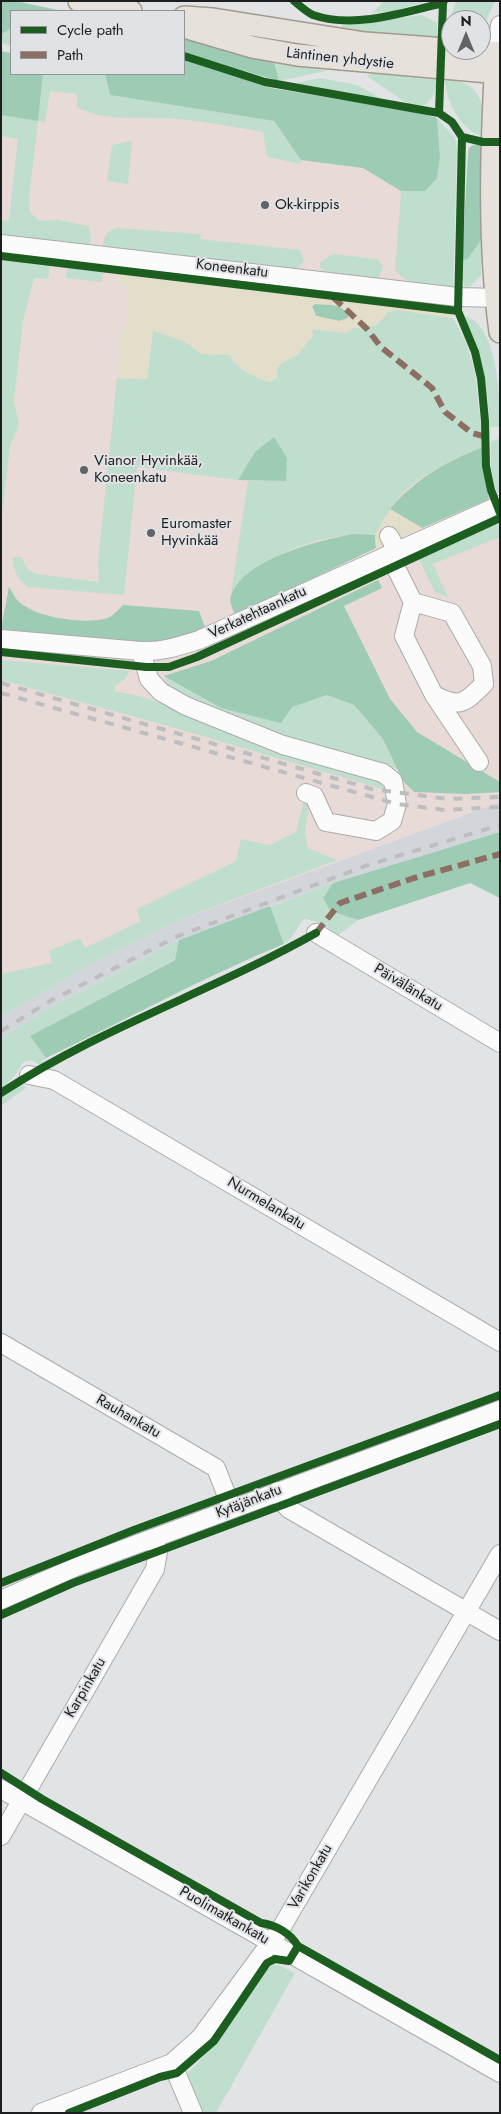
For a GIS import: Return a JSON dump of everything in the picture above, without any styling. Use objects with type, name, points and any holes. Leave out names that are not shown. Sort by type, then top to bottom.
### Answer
[{"type":"main road","points":[[79,1],[126,10]]},
{"type":"main road","name":"Läntinen yhdystie","points":[[185,17],[213,19],[498,63]]},
{"type":"main road","name":"Läntinen yhdystie","points":[[185,26],[252,47],[297,55],[498,63]]},
{"type":"main road","points":[[498,63],[496,252],[500,332]]},
{"type":"street","points":[[498,63],[500,25]]},
{"type":"street","name":"Koneenkatu","points":[[1,244],[458,298],[498,298]]},
{"type":"street","name":"Verkatehtaankatu","points":[[1,639],[158,652],[199,640],[392,547],[500,505]]},
{"type":"street","points":[[392,547],[414,602],[404,636],[434,695],[479,762]]},
{"type":"street","points":[[414,602],[452,613],[482,666],[484,684],[467,700],[452,704],[434,695]]},
{"type":"street","points":[[141,651],[149,679],[162,692],[186,706],[283,745],[383,773],[393,781],[396,804],[392,821],[376,831],[326,822],[314,796],[306,793]]},
{"type":"street","name":"Päivälänkatu","points":[[316,933],[500,1043]]},
{"type":"street","name":"Nurmelankatu","points":[[29,1075],[54,1080],[500,1342]]},
{"type":"street","name":"Rauhankatu","points":[[1,1343],[216,1468],[232,1509]]},
{"type":"street","name":"Kytäjänkatu","points":[[1,1600],[69,1570],[500,1410]]},
{"type":"street","points":[[278,1491],[284,1504],[289,1509],[500,1631]]},
{"type":"street","name":"Karpinkatu","points":[[1,1836],[154,1569],[158,1552],[154,1538]]},
{"type":"street","name":"Varikonkatu","points":[[41,2113],[172,2063],[200,2038],[280,1930],[500,1554]]},
{"type":"street","name":"Puolimatkankatu","points":[[1,1789],[500,2072]]},
{"type":"street","points":[[172,2063],[193,2113]]},
{"type":"shaded area","points":[[1,69],[10,75],[376,155],[401,191],[452,255],[451,317],[481,500],[500,524],[500,802],[179,920],[1,993]]},
{"type":"shaded area","points":[[500,802],[500,832],[333,883],[179,940],[48,1009],[1,1038],[1,1017],[94,962],[179,920]]},
{"type":"green space","points":[[1,1],[15,1],[58,10],[10,10],[10,30],[1,34]]},
{"type":"green space","points":[[384,1],[427,1],[394,11],[372,13]]},
{"type":"green space","points":[[456,1],[495,1],[491,10],[453,10]]},
{"type":"green space","points":[[422,15],[437,23],[437,42],[387,39],[342,29],[342,25]]},
{"type":"green space","points":[[10,30],[10,46],[1,43],[1,34]]},
{"type":"green space","points":[[185,38],[273,58],[279,81],[185,53]]},
{"type":"green space","points":[[1,51],[10,53],[10,75],[43,75],[38,121],[1,115]]},
{"type":"green space","points":[[273,58],[317,67],[326,71],[279,81]]},
{"type":"green space","points":[[185,59],[271,88],[420,113],[437,118],[440,156],[437,178],[425,191],[401,191],[363,168],[301,160],[274,121],[110,95],[105,75],[185,75]]},
{"type":"green space","points":[[379,73],[438,77],[432,97],[423,106],[408,104],[368,77],[368,75]]},
{"type":"green space","points":[[43,75],[105,75],[110,95],[274,121],[301,160],[301,164],[267,157],[263,132],[186,120],[125,118],[100,115],[77,107],[77,94],[50,91],[45,122],[38,121]]},
{"type":"green space","points":[[320,78],[357,85],[386,101],[296,86],[296,83]]},
{"type":"green space","points":[[445,78],[467,85],[479,96],[483,114],[483,136],[467,128],[455,113],[448,95]]},
{"type":"green space","points":[[1,115],[38,121],[29,199],[30,212],[39,221],[58,220],[89,226],[91,242],[88,245],[1,234],[1,220],[9,221],[18,139],[1,136]]},
{"type":"green space","points":[[437,118],[455,138],[457,148],[453,287],[421,284],[407,280],[395,270],[401,191],[425,191],[440,156]]},
{"type":"green space","points":[[132,141],[128,184],[107,181],[112,145]]},
{"type":"green space","points":[[483,144],[482,239],[467,260],[462,259],[468,155],[469,148],[473,145]]},
{"type":"green space","points":[[117,228],[201,234],[200,239],[300,250],[304,261],[296,269],[103,247],[106,235],[110,230]]},
{"type":"green space","points":[[482,239],[481,276],[470,286],[465,287],[462,278],[462,259],[467,260]]},
{"type":"green space","points":[[333,254],[377,259],[383,266],[378,279],[326,273],[320,267],[320,262]]},
{"type":"green space","points":[[1,260],[50,266],[48,279],[34,278],[23,321],[14,401],[19,425],[10,446],[1,523]]},
{"type":"green space","points":[[67,268],[103,272],[102,282],[66,278]]},
{"type":"green space","points":[[315,304],[337,306],[345,310],[348,318],[339,321],[316,316],[312,306]]},
{"type":"green space","points":[[398,310],[453,318],[467,345],[475,372],[483,447],[443,465],[406,490],[393,506],[375,535],[335,537],[315,541],[296,548],[277,556],[260,567],[244,579],[231,594],[248,481],[286,481],[255,452],[238,480],[137,467],[124,595],[28,587],[19,578],[15,570],[13,557],[21,557],[28,570],[37,574],[99,582],[98,562],[117,378],[147,379],[153,330],[184,341],[202,354],[229,355],[237,365],[247,372],[270,382],[281,362],[298,355],[305,342],[313,337],[312,329],[346,333],[353,328],[377,325],[388,312]]},
{"type":"green space","points":[[465,316],[476,322],[491,348],[498,382],[500,427],[490,427],[483,368],[477,349],[470,337]]},
{"type":"green space","points":[[274,437],[287,458],[286,481],[238,480],[255,452]]},
{"type":"green space","points":[[500,439],[500,488],[497,494],[491,467],[491,441]]},
{"type":"green space","points":[[483,447],[489,499],[422,528],[390,509],[410,489],[432,472],[457,458]]},
{"type":"green space","points":[[494,525],[500,525],[500,537],[433,564],[448,597],[435,592],[419,559]]},
{"type":"green space","points":[[353,534],[375,535],[376,548],[235,615],[231,604],[231,595],[241,580],[253,570],[269,560],[304,546]]},
{"type":"green space","points":[[378,580],[382,588],[344,606],[390,699],[417,732],[500,782],[500,792],[467,794],[414,792],[403,781],[383,739],[354,705],[327,695],[292,707],[281,723],[221,708],[164,676],[211,661]]},
{"type":"green space","points":[[9,587],[17,600],[25,606],[47,615],[61,618],[87,621],[108,618],[123,605],[199,611],[205,627],[193,634],[162,642],[137,642],[1,629]]},
{"type":"green space","points":[[1,660],[130,671],[124,680],[115,686],[114,691],[143,697],[375,779],[386,790],[161,724],[1,680]]},
{"type":"green space","points":[[164,676],[221,708],[292,707],[327,695],[353,705],[383,739],[397,769],[242,725],[170,689]]},
{"type":"green space","points":[[304,801],[309,801],[305,834],[308,848],[337,860],[179,920],[94,962],[1,1017],[1,974],[52,963],[49,951],[80,938],[85,948],[140,921],[137,909],[236,861],[241,839],[270,845],[296,832]]},
{"type":"green space","points":[[500,832],[500,898],[470,883],[358,920],[330,911],[323,898],[333,883]]},
{"type":"green space","points":[[333,883],[323,898],[330,911],[358,920],[337,936],[322,924],[304,919],[293,936],[284,944],[270,907]]},
{"type":"green space","points":[[270,906],[284,944],[194,985],[46,1058],[30,1036],[175,960],[179,940]]},
{"type":"green space","points":[[179,940],[175,959],[31,1036],[46,1058],[40,1065],[31,1060],[23,1062],[14,1077],[1,1088],[1,1038],[48,1009]]},
{"type":"green space","points":[[21,1083],[26,1088],[1,1106],[1,1096]]},
{"type":"green space","points":[[279,1965],[295,1973],[216,2113],[204,2113],[195,2097],[187,2074],[214,2045],[268,1968]]},
{"type":"sand","points":[[120,274],[449,312],[453,318],[398,310],[388,312],[377,325],[353,328],[346,333],[312,329],[313,337],[297,355],[276,368],[278,378],[270,382],[247,372],[237,365],[229,355],[202,354],[184,341],[153,331],[147,379],[117,378],[122,327],[127,328],[127,285],[119,284]],"holes":[[[315,304],[333,305],[341,308],[348,314],[348,318],[339,321],[316,316],[312,306]]]},
{"type":"sand","points":[[390,509],[422,528],[376,548],[375,535]]},
{"type":"railway","points":[[1,683],[372,789],[448,799],[500,797]]},
{"type":"railway","points":[[1,693],[397,804],[445,810],[500,807]]},
{"type":"railway","points":[[1,1031],[52,1000],[178,936],[368,865],[500,825]]},
{"type":"marked path","points":[[333,297],[367,329],[381,347],[432,388],[445,412],[472,433],[486,437]]},
{"type":"marked path","points":[[316,933],[340,903],[414,878],[500,854]]},
{"type":"cycle path","points":[[294,1],[313,15],[328,19],[345,20],[378,18],[443,3]]},
{"type":"cycle path","points":[[439,113],[444,1]]},
{"type":"cycle path","points":[[185,56],[265,82],[439,113],[452,122],[462,137],[483,142],[500,142]]},
{"type":"cycle path","points":[[462,137],[458,311],[475,352],[481,378],[485,421],[486,466],[491,490],[500,513]]},
{"type":"cycle path","points":[[1,256],[458,311]]},
{"type":"cycle path","points":[[1,652],[146,667],[169,667],[197,657],[500,518]]},
{"type":"cycle path","points":[[1,1093],[39,1070],[117,1029],[277,954],[316,933]]},
{"type":"cycle path","points":[[1,1583],[134,1530],[500,1395]]},
{"type":"cycle path","points":[[1,1615],[73,1583],[500,1424]]},
{"type":"cycle path","points":[[1,1773],[42,1799],[261,1923],[282,1930],[298,1946],[500,2060]]},
{"type":"cycle path","points":[[69,2113],[160,2077],[177,2073],[214,2041],[267,1963],[275,1959],[289,1961],[298,1946]]},
{"type":"place","name":"Ok-kirppis","points":[[265,205]]},
{"type":"place","name":"Vianor Hyvinkää, Koneenkatu","points":[[84,470]]},
{"type":"place","name":"Euromaster Hyvinkää","points":[[151,533]]}]
